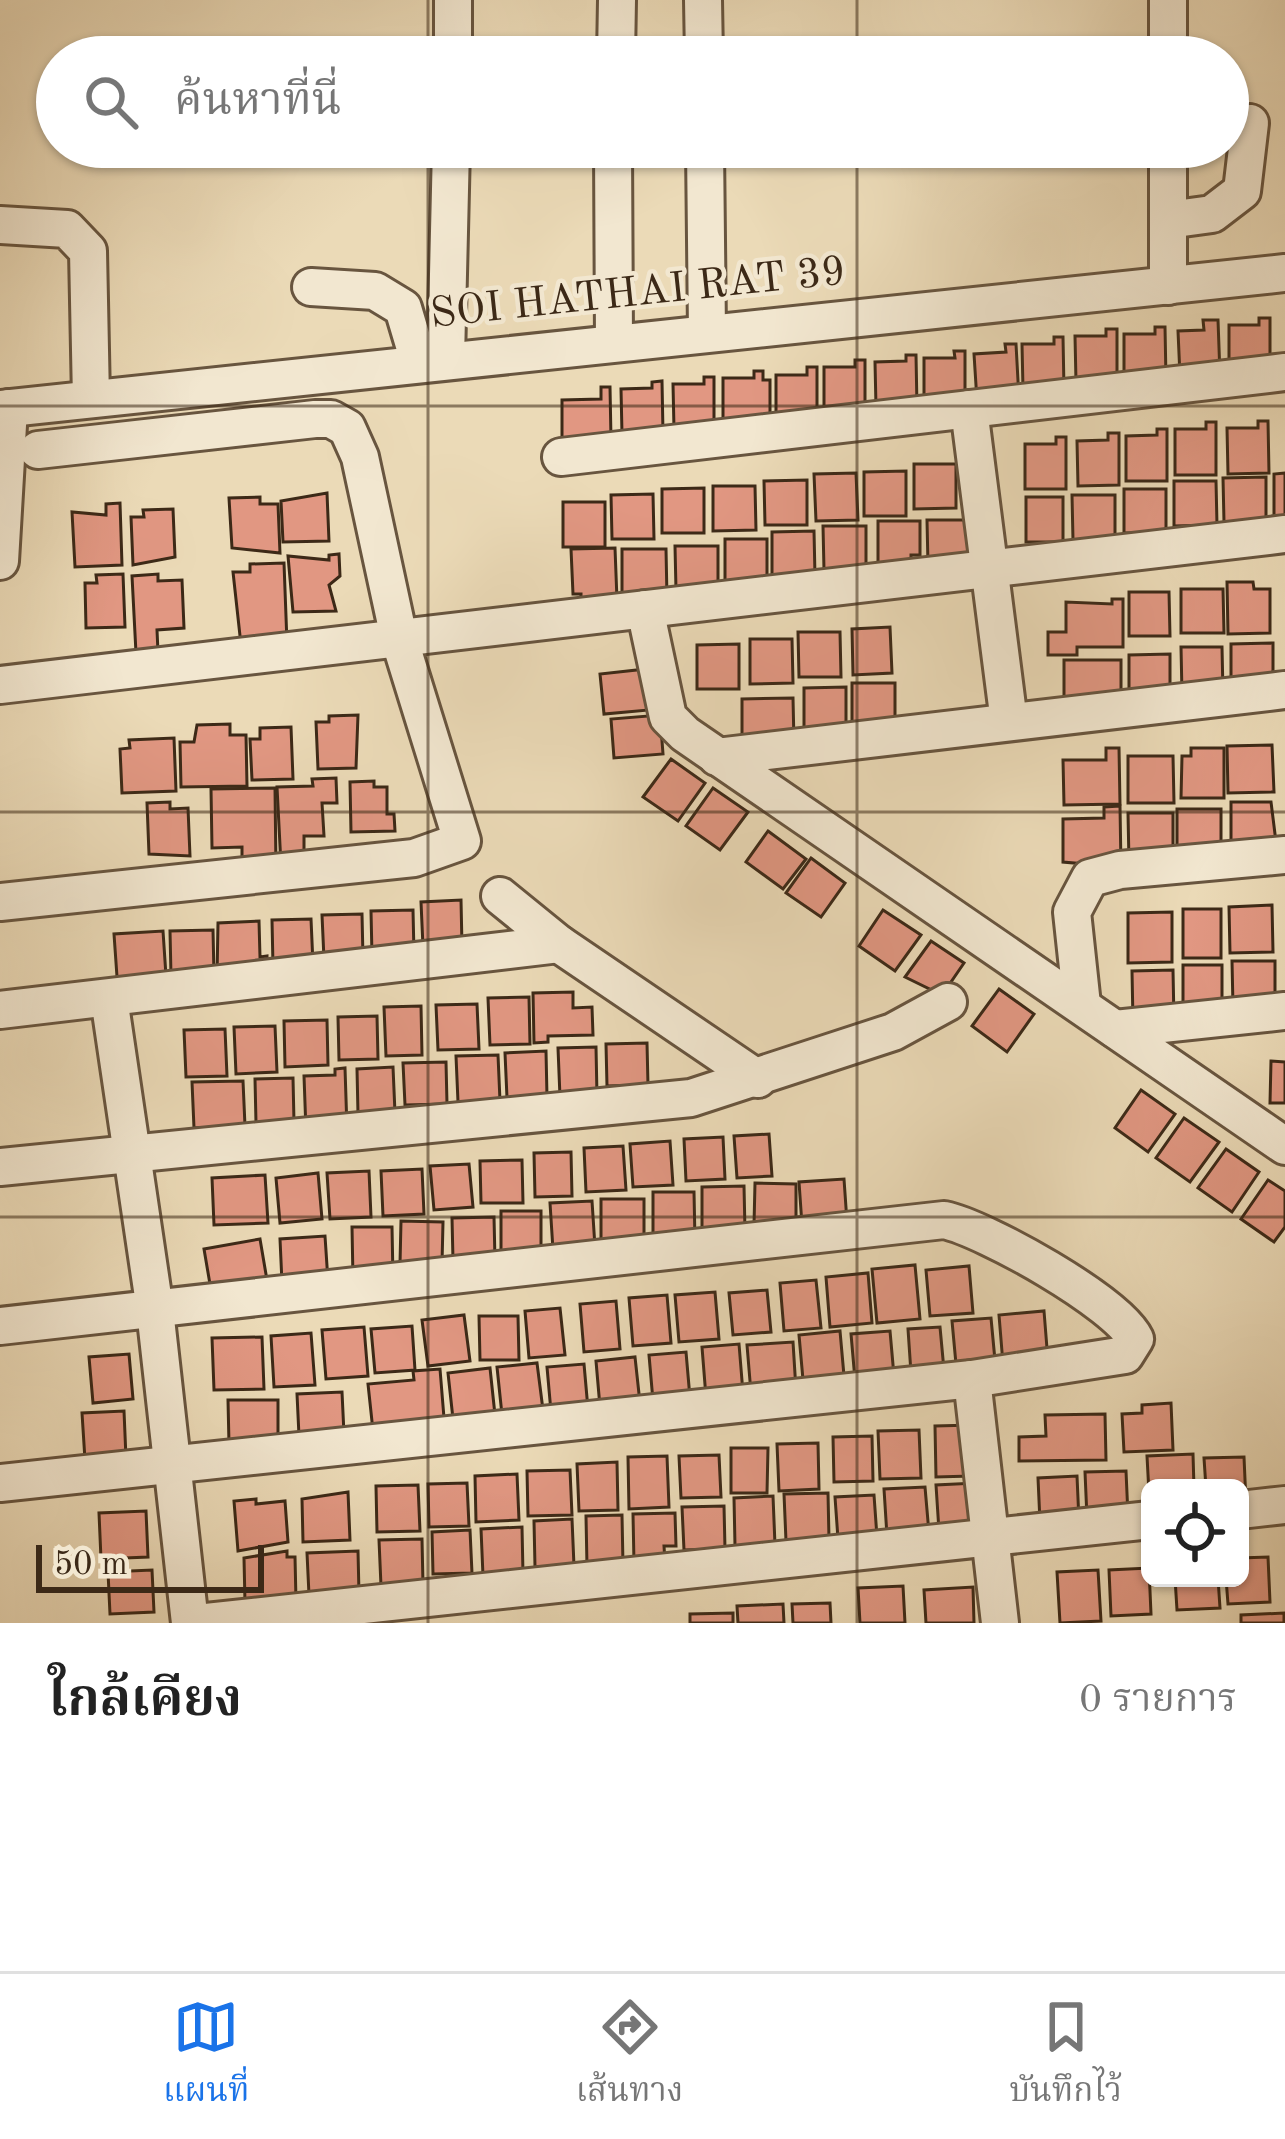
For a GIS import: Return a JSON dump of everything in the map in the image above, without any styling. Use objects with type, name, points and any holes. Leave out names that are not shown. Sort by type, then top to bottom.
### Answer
[{"type":"street","points":[[453,0],[453,36]]},
{"type":"street","points":[[616,36],[617,0]]},
{"type":"street","points":[[703,0],[704,36]]},
{"type":"street","points":[[1168,0],[1168,36]]},
{"type":"street","points":[[1249,132],[1250,123]]},
{"type":"street","points":[[432,361],[449,168]]},
{"type":"street","points":[[614,168],[614,341]]},
{"type":"street","points":[[705,168],[707,332]]},
{"type":"street","points":[[1168,168],[1168,286]]},
{"type":"street","points":[[1168,220],[1212,214],[1242,191],[1245,168]]},
{"type":"street","points":[[0,225],[67,229],[88,251],[91,399]]},
{"type":"street","name":"SOI HATHAI RAT 39","points":[[4,408],[1285,273]]},
{"type":"street","points":[[311,287],[375,291],[391,299],[411,322],[432,361]]},
{"type":"street","points":[[561,457],[1285,372]]},
{"type":"street","points":[[0,561],[4,408]]},
{"type":"street","points":[[969,409],[1009,722]]},
{"type":"street","points":[[0,902],[414,858],[463,841],[399,638],[360,457],[347,428],[331,419],[38,450]]},
{"type":"street","points":[[0,685],[1285,534]]},
{"type":"street","points":[[645,609],[668,717],[717,757],[1285,1146]]},
{"type":"street","points":[[717,757],[1285,690]]},
{"type":"street","points":[[1082,1006],[1072,912],[1090,878],[1120,870],[1285,855]]},
{"type":"street","points":[[500,896],[559,944],[758,1079]]},
{"type":"street","points":[[0,1010],[559,944]]},
{"type":"street","points":[[110,998],[194,1623],[1141,1521]]},
{"type":"street","points":[[0,1167],[658,1102],[758,1079],[893,1032],[948,1002]]},
{"type":"street","points":[[1115,1029],[1285,1011]]},
{"type":"street","points":[[0,1326],[944,1220],[971,1225],[1123,1319],[1135,1339],[1126,1355],[972,1379],[0,1483]]},
{"type":"street","points":[[972,1379],[1000,1623]]},
{"type":"street","points":[[1249,1509],[1285,1505]]},
{"type":"building","points":[[1259,318],[1270,318],[1270,369],[1229,370],[1229,325],[1259,325]]},
{"type":"building","points":[[1203,320],[1218,320],[1220,375],[1180,376],[1178,331],[1204,330]]},
{"type":"building","points":[[1155,327],[1165,327],[1166,379],[1124,380],[1124,334],[1155,334]]},
{"type":"building","points":[[1106,329],[1117,329],[1117,381],[1076,382],[1075,336],[1106,336]]},
{"type":"building","points":[[1054,337],[1063,337],[1064,389],[1023,389],[1022,344],[1054,344]]},
{"type":"building","points":[[1005,344],[1016,344],[1019,399],[977,401],[974,354],[1006,352]]},
{"type":"building","points":[[954,351],[965,351],[965,403],[924,404],[924,358],[955,358]]},
{"type":"building","points":[[906,355],[916,355],[917,407],[876,407],[875,362],[906,361]]},
{"type":"building","points":[[855,360],[865,360],[865,412],[824,413],[824,367],[855,367]]},
{"type":"building","points":[[807,367],[817,367],[817,420],[776,420],[776,375],[807,375]]},
{"type":"building","points":[[754,371],[763,371],[763,380],[770,380],[770,423],[723,423],[723,378],[754,378]]},
{"type":"building","points":[[704,377],[714,377],[714,429],[674,429],[673,384],[704,384]]},
{"type":"building","points":[[662,381],[663,433],[622,434],[621,389],[652,388],[652,382]]},
{"type":"building","points":[[601,387],[610,387],[611,439],[562,440],[562,400],[601,399]]},
{"type":"building","points":[[1258,421],[1268,421],[1269,473],[1228,474],[1227,428],[1258,428]]},
{"type":"building","points":[[1206,422],[1216,422],[1216,475],[1175,475],[1175,429],[1206,429]]},
{"type":"building","points":[[1157,429],[1167,429],[1167,481],[1126,481],[1126,436],[1157,435]]},
{"type":"building","points":[[1108,433],[1119,433],[1119,485],[1078,486],[1077,441],[1108,440]]},
{"type":"building","points":[[1056,437],[1066,437],[1066,489],[1025,489],[1025,444],[1056,444]]},
{"type":"building","points":[[914,464],[956,464],[956,508],[914,509]]},
{"type":"building","points":[[906,471],[906,516],[864,516],[864,472]]},
{"type":"building","points":[[856,473],[858,520],[816,521],[814,474]]},
{"type":"building","points":[[1285,473],[1285,518],[1274,518],[1274,474]]},
{"type":"building","points":[[1266,477],[1266,522],[1224,522],[1223,478]]},
{"type":"building","points":[[807,480],[807,525],[765,525],[764,481]]},
{"type":"building","points":[[1174,481],[1216,481],[1217,525],[1174,526]]},
{"type":"building","points":[[713,486],[755,486],[756,530],[713,531]]},
{"type":"building","points":[[704,488],[704,533],[662,533],[662,489]]},
{"type":"building","points":[[1124,489],[1166,489],[1166,533],[1124,533]]},
{"type":"building","points":[[327,493],[329,541],[283,542],[281,501]]},
{"type":"building","points":[[653,494],[654,539],[612,539],[611,495]]},
{"type":"building","points":[[1072,495],[1115,495],[1115,540],[1073,540]]},
{"type":"building","points":[[260,497],[260,504],[278,504],[280,553],[232,548],[229,498]]},
{"type":"building","points":[[1026,497],[1063,497],[1063,542],[1026,542]]},
{"type":"building","points":[[563,502],[605,502],[605,547],[563,547]]},
{"type":"building","points":[[120,503],[122,565],[75,567],[72,512],[106,515],[106,504]]},
{"type":"building","points":[[173,509],[175,557],[133,565],[131,517],[144,517],[143,510]]},
{"type":"building","points":[[927,520],[969,520],[970,564],[928,565]]},
{"type":"building","points":[[878,521],[920,521],[920,555],[911,555],[911,565],[878,565]]},
{"type":"building","points":[[823,526],[866,526],[866,570],[824,570]]},
{"type":"building","points":[[814,531],[815,576],[772,576],[772,532]]},
{"type":"building","points":[[725,539],[767,539],[767,583],[725,584]]},
{"type":"building","points":[[675,546],[718,546],[718,590],[676,590]]},
{"type":"building","points":[[615,548],[617,600],[581,601],[581,594],[573,594],[571,549]]},
{"type":"building","points":[[622,549],[666,549],[667,598],[622,599]]},
{"type":"building","points":[[339,554],[340,576],[329,585],[336,611],[293,612],[288,556],[329,560],[329,555]]},
{"type":"building","points":[[284,563],[287,643],[241,645],[233,572],[250,572],[250,564]]},
{"type":"building","points":[[123,574],[125,627],[86,628],[85,583],[97,583],[96,575]]},
{"type":"building","points":[[158,574],[158,581],[182,580],[184,628],[157,630],[158,652],[136,653],[132,576]]},
{"type":"building","points":[[1227,582],[1253,582],[1254,589],[1270,589],[1270,633],[1228,634]]},
{"type":"building","points":[[1181,589],[1223,589],[1224,633],[1181,633]]},
{"type":"building","points":[[1129,592],[1169,592],[1170,636],[1129,636]]},
{"type":"building","points":[[1112,599],[1123,599],[1123,647],[1077,647],[1077,655],[1048,655],[1048,632],[1066,632],[1066,602],[1112,604]]},
{"type":"building","points":[[890,627],[892,673],[853,675],[852,629]]},
{"type":"building","points":[[798,632],[840,632],[841,677],[799,677]]},
{"type":"building","points":[[750,639],[792,639],[793,683],[750,684]]},
{"type":"building","points":[[1273,643],[1273,688],[1231,688],[1231,644]]},
{"type":"building","points":[[739,644],[739,689],[697,689],[697,645]]},
{"type":"building","points":[[1181,647],[1222,647],[1223,693],[1182,694]]},
{"type":"building","points":[[1170,654],[1170,695],[1129,696],[1129,655]]},
{"type":"building","points":[[1064,660],[1121,660],[1121,703],[1064,703]]},
{"type":"building","points":[[646,669],[649,710],[604,714],[600,674]]},
{"type":"building","points":[[852,683],[895,683],[895,723],[852,734]]},
{"type":"building","points":[[846,687],[846,732],[804,732],[804,688]]},
{"type":"building","points":[[793,698],[794,743],[742,744],[742,699]]},
{"type":"building","points":[[358,715],[356,768],[318,769],[316,722],[329,722],[329,716]]},
{"type":"building","points":[[660,715],[663,754],[614,758],[611,719]]},
{"type":"building","points":[[230,724],[230,735],[246,735],[247,786],[181,787],[180,742],[194,742],[197,725]]},
{"type":"building","points":[[291,727],[293,779],[252,780],[250,739],[260,739],[260,728]]},
{"type":"building","points":[[174,738],[176,791],[122,793],[120,749],[130,748],[129,740]]},
{"type":"building","points":[[1272,745],[1274,792],[1228,793],[1227,746]]},
{"type":"building","points":[[1106,748],[1119,748],[1120,804],[1064,805],[1063,760],[1106,760]]},
{"type":"building","points":[[1191,748],[1224,748],[1224,798],[1181,798],[1182,756],[1191,756]]},
{"type":"building","points":[[1128,756],[1173,756],[1174,803],[1128,803]]},
{"type":"building","points":[[671,759],[705,783],[678,821],[643,797]]},
{"type":"building","points":[[336,778],[337,803],[322,803],[324,836],[304,836],[304,865],[281,865],[277,787],[313,786],[312,779]]},
{"type":"building","points":[[374,781],[374,787],[387,787],[387,814],[394,814],[395,831],[351,832],[350,782]]},
{"type":"building","points":[[275,788],[276,870],[242,870],[242,847],[212,848],[211,789]]},
{"type":"building","points":[[713,788],[748,812],[720,850],[686,826]]},
{"type":"building","points":[[170,802],[170,809],[188,808],[190,856],[149,854],[147,803]]},
{"type":"building","points":[[1231,802],[1271,802],[1277,850],[1231,850]]},
{"type":"building","points":[[1120,806],[1121,867],[1063,862],[1063,819],[1104,818],[1104,807]]},
{"type":"building","points":[[1177,809],[1221,809],[1221,853],[1177,853]]},
{"type":"building","points":[[1128,813],[1173,813],[1173,862],[1129,862]]},
{"type":"building","points":[[768,831],[806,859],[783,889],[746,862]]},
{"type":"building","points":[[811,858],[845,883],[821,917],[786,893]]},
{"type":"building","points":[[461,900],[462,946],[423,947],[421,902]]},
{"type":"building","points":[[1272,905],[1273,952],[1230,953],[1229,907]]},
{"type":"building","points":[[1183,909],[1221,909],[1221,958],[1183,958]]},
{"type":"building","points":[[413,910],[414,954],[372,956],[371,911]]},
{"type":"building","points":[[883,910],[921,935],[895,971],[859,946]]},
{"type":"building","points":[[1172,912],[1172,962],[1128,963],[1128,913]]},
{"type":"building","points":[[362,914],[363,958],[324,959],[322,915]]},
{"type":"building","points":[[311,919],[313,964],[273,966],[272,920]]},
{"type":"building","points":[[259,921],[260,957],[267,956],[267,975],[217,976],[218,923]]},
{"type":"building","points":[[213,930],[214,975],[171,976],[170,931]]},
{"type":"building","points":[[163,931],[166,976],[118,991],[114,934]]},
{"type":"building","points":[[931,941],[964,963],[942,995],[905,977]]},
{"type":"building","points":[[1232,961],[1275,961],[1275,1007],[1233,1007]]},
{"type":"building","points":[[1183,965],[1222,965],[1222,1014],[1183,1014]]},
{"type":"building","points":[[1173,970],[1174,1021],[1133,1022],[1132,971]]},
{"type":"building","points":[[999,989],[1034,1014],[1007,1052],[972,1026]]},
{"type":"building","points":[[573,992],[573,1008],[592,1007],[593,1035],[548,1036],[548,1042],[534,1043],[533,993]]},
{"type":"building","points":[[529,997],[530,1044],[490,1045],[488,998]]},
{"type":"building","points":[[477,1004],[479,1049],[438,1050],[436,1005]]},
{"type":"building","points":[[421,1006],[422,1055],[386,1056],[384,1007]]},
{"type":"building","points":[[377,1016],[378,1059],[339,1060],[338,1017]]},
{"type":"building","points":[[327,1020],[328,1065],[285,1067],[284,1021]]},
{"type":"building","points":[[275,1026],[277,1072],[236,1074],[234,1027]]},
{"type":"building","points":[[225,1029],[227,1076],[186,1077],[184,1030]]},
{"type":"building","points":[[647,1043],[648,1085],[607,1086],[606,1044]]},
{"type":"building","points":[[596,1047],[597,1096],[560,1097],[558,1048]]},
{"type":"building","points":[[546,1051],[547,1097],[507,1098],[505,1053]]},
{"type":"building","points":[[498,1055],[500,1101],[458,1102],[456,1056]]},
{"type":"building","points":[[1271,1061],[1285,1062],[1285,1103],[1270,1103]]},
{"type":"building","points":[[446,1062],[447,1104],[405,1105],[403,1063]]},
{"type":"building","points":[[393,1067],[395,1113],[358,1114],[357,1069]]},
{"type":"building","points":[[345,1068],[347,1129],[306,1131],[304,1076],[335,1075],[335,1069]]},
{"type":"building","points":[[293,1078],[294,1122],[256,1123],[255,1079]]},
{"type":"building","points":[[243,1081],[245,1126],[194,1128],[192,1082]]},
{"type":"building","points":[[1141,1090],[1175,1114],[1148,1152],[1115,1128]]},
{"type":"building","points":[[1184,1118],[1219,1142],[1190,1182],[1156,1158]]},
{"type":"building","points":[[769,1134],[772,1176],[737,1178],[734,1136]]},
{"type":"building","points":[[723,1137],[725,1179],[686,1181],[684,1139]]},
{"type":"building","points":[[670,1141],[673,1185],[633,1187],[630,1144]]},
{"type":"building","points":[[623,1146],[626,1190],[586,1192],[584,1148]]},
{"type":"building","points":[[1226,1149],[1259,1172],[1232,1212],[1198,1188]]},
{"type":"building","points":[[571,1152],[572,1196],[535,1197],[534,1153]]},
{"type":"building","points":[[522,1160],[523,1203],[481,1203],[480,1161]]},
{"type":"building","points":[[469,1164],[473,1207],[434,1210],[430,1166]]},
{"type":"building","points":[[422,1169],[424,1214],[383,1216],[381,1171]]},
{"type":"building","points":[[369,1171],[371,1217],[330,1219],[327,1173]]},
{"type":"building","points":[[318,1173],[322,1219],[280,1223],[276,1178]]},
{"type":"building","points":[[265,1175],[268,1223],[214,1225],[212,1178]]},
{"type":"building","points":[[844,1179],[847,1222],[802,1225],[799,1182]]},
{"type":"building","points":[[1268,1180],[1285,1191],[1285,1227],[1274,1242],[1241,1219]]},
{"type":"building","points":[[755,1183],[796,1184],[796,1225],[754,1225]]},
{"type":"building","points":[[744,1186],[745,1231],[702,1232],[702,1187]]},
{"type":"building","points":[[653,1192],[694,1192],[695,1241],[653,1241]]},
{"type":"building","points":[[601,1199],[644,1199],[644,1243],[601,1243]]},
{"type":"building","points":[[592,1201],[595,1247],[553,1250],[550,1203]]},
{"type":"building","points":[[501,1211],[541,1211],[541,1257],[501,1257]]},
{"type":"building","points":[[494,1217],[495,1260],[453,1260],[452,1218]]},
{"type":"building","points":[[401,1221],[443,1222],[442,1264],[400,1264]]},
{"type":"building","points":[[352,1227],[392,1227],[393,1278],[353,1279]]},
{"type":"building","points":[[325,1236],[328,1281],[282,1283],[280,1239]]},
{"type":"building","points":[[260,1239],[268,1286],[212,1296],[204,1249]]},
{"type":"building","points":[[915,1265],[920,1319],[877,1323],[872,1269]]},
{"type":"building","points":[[969,1266],[973,1313],[930,1316],[926,1270]]},
{"type":"building","points":[[868,1273],[872,1323],[830,1327],[826,1277]]},
{"type":"building","points":[[816,1280],[821,1328],[784,1331],[780,1283]]},
{"type":"building","points":[[767,1290],[771,1332],[733,1335],[729,1293]]},
{"type":"building","points":[[715,1292],[719,1339],[679,1342],[675,1295]]},
{"type":"building","points":[[667,1295],[671,1343],[633,1346],[629,1298]]},
{"type":"building","points":[[616,1301],[620,1349],[584,1352],[580,1304]]},
{"type":"building","points":[[560,1308],[565,1355],[529,1358],[525,1311]]},
{"type":"building","points":[[1044,1311],[1048,1361],[1003,1364],[999,1315]]},
{"type":"building","points":[[464,1315],[470,1361],[428,1366],[422,1320]]},
{"type":"building","points":[[479,1316],[518,1316],[519,1360],[480,1360]]},
{"type":"building","points":[[991,1318],[996,1371],[957,1375],[952,1321]]},
{"type":"building","points":[[412,1326],[415,1370],[375,1373],[371,1329]]},
{"type":"building","points":[[364,1327],[368,1376],[326,1379],[322,1330]]},
{"type":"building","points":[[940,1327],[944,1370],[911,1373],[908,1329]]},
{"type":"building","points":[[840,1331],[845,1387],[804,1391],[799,1335]]},
{"type":"building","points":[[890,1331],[894,1376],[855,1380],[851,1334]]},
{"type":"building","points":[[311,1333],[315,1385],[274,1387],[271,1336]]},
{"type":"building","points":[[262,1337],[264,1389],[214,1390],[212,1338]]},
{"type":"building","points":[[793,1342],[796,1390],[751,1393],[747,1345]]},
{"type":"building","points":[[739,1344],[743,1393],[706,1397],[702,1347]]},
{"type":"building","points":[[686,1352],[690,1398],[653,1401],[649,1355]]},
{"type":"building","points":[[129,1354],[133,1399],[93,1403],[89,1357]]},
{"type":"building","points":[[635,1357],[640,1403],[600,1407],[596,1361]]},
{"type":"building","points":[[537,1363],[543,1410],[502,1415],[497,1367]]},
{"type":"building","points":[[584,1364],[588,1409],[551,1412],[547,1367]]},
{"type":"building","points":[[490,1368],[495,1415],[453,1419],[448,1373]]},
{"type":"building","points":[[440,1369],[444,1418],[426,1419],[427,1427],[373,1431],[368,1384],[414,1380],[413,1371]]},
{"type":"building","points":[[342,1392],[344,1434],[299,1436],[297,1394]]},
{"type":"building","points":[[228,1400],[278,1400],[278,1439],[229,1444]]},
{"type":"building","points":[[1171,1403],[1173,1450],[1124,1452],[1122,1414],[1142,1413],[1142,1405]]},
{"type":"building","points":[[124,1411],[126,1458],[85,1460],[82,1413]]},
{"type":"building","points":[[1105,1414],[1106,1460],[1019,1461],[1019,1437],[1046,1436],[1045,1415]]},
{"type":"building","points":[[973,1425],[971,1476],[936,1477],[935,1426]]},
{"type":"building","points":[[919,1430],[921,1478],[880,1479],[878,1431]]},
{"type":"building","points":[[872,1436],[873,1481],[834,1482],[833,1437]]},
{"type":"building","points":[[818,1443],[819,1489],[779,1491],[777,1444]]},
{"type":"building","points":[[731,1448],[768,1448],[767,1493],[731,1493]]},
{"type":"building","points":[[1193,1454],[1194,1479],[1148,1479],[1147,1456]]},
{"type":"building","points":[[719,1455],[721,1497],[681,1498],[679,1456]]},
{"type":"building","points":[[667,1456],[669,1507],[629,1509],[628,1457]]},
{"type":"building","points":[[1244,1457],[1245,1479],[1205,1479],[1204,1458]]},
{"type":"building","points":[[617,1462],[618,1510],[579,1511],[577,1464]]},
{"type":"building","points":[[570,1470],[572,1515],[528,1516],[527,1471]]},
{"type":"building","points":[[1126,1471],[1128,1516],[1087,1518],[1085,1472]]},
{"type":"building","points":[[517,1474],[519,1520],[476,1522],[475,1476]]},
{"type":"building","points":[[1077,1476],[1079,1521],[1040,1522],[1038,1478]]},
{"type":"building","points":[[467,1483],[469,1526],[429,1527],[428,1484]]},
{"type":"building","points":[[976,1483],[979,1528],[939,1531],[936,1485]]},
{"type":"building","points":[[418,1485],[420,1531],[377,1532],[376,1486]]},
{"type":"building","points":[[925,1487],[929,1533],[887,1536],[884,1489]]},
{"type":"building","points":[[348,1492],[350,1540],[303,1542],[302,1499]]},
{"type":"building","points":[[828,1493],[829,1539],[786,1541],[784,1494]]},
{"type":"building","points":[[874,1495],[877,1537],[838,1539],[835,1497]]},
{"type":"building","points":[[773,1496],[775,1545],[735,1546],[734,1498]]},
{"type":"building","points":[[256,1499],[256,1504],[285,1501],[288,1542],[238,1551],[234,1501]]},
{"type":"building","points":[[724,1506],[725,1549],[684,1550],[682,1507]]},
{"type":"building","points":[[146,1511],[148,1557],[101,1559],[99,1513]]},
{"type":"building","points":[[675,1513],[676,1546],[664,1546],[665,1562],[634,1563],[633,1514]]},
{"type":"building","points":[[622,1515],[623,1565],[587,1566],[586,1516]]},
{"type":"building","points":[[572,1519],[574,1566],[535,1567],[534,1521]]},
{"type":"building","points":[[522,1527],[523,1574],[483,1576],[481,1529]]},
{"type":"building","points":[[470,1530],[472,1573],[433,1574],[432,1532]]},
{"type":"building","points":[[422,1539],[423,1585],[381,1586],[379,1540]]},
{"type":"building","points":[[287,1551],[287,1557],[295,1557],[296,1601],[245,1603],[244,1558]]},
{"type":"building","points":[[358,1551],[359,1594],[309,1595],[307,1553]]},
{"type":"building","points":[[1268,1557],[1270,1602],[1228,1604],[1227,1587],[1249,1587],[1249,1558]]},
{"type":"building","points":[[1141,1568],[1141,1587],[1150,1587],[1151,1614],[1111,1616],[1109,1570]]},
{"type":"building","points":[[152,1570],[154,1612],[110,1614],[108,1572]]},
{"type":"building","points":[[1098,1570],[1101,1621],[1060,1623],[1057,1572]]},
{"type":"building","points":[[903,1586],[905,1623],[860,1623],[858,1588]]},
{"type":"building","points":[[973,1587],[974,1623],[926,1623],[924,1590]]},
{"type":"building","points":[[1176,1587],[1219,1587],[1220,1608],[1177,1610]]},
{"type":"building","points":[[830,1603],[831,1623],[793,1623],[792,1604]]},
{"type":"building","points":[[783,1604],[784,1623],[738,1623],[737,1606]]},
{"type":"building","points":[[733,1613],[733,1623],[690,1623],[690,1614]]},
{"type":"building","points":[[1284,1613],[1284,1623],[1241,1623],[1241,1615]]}]
